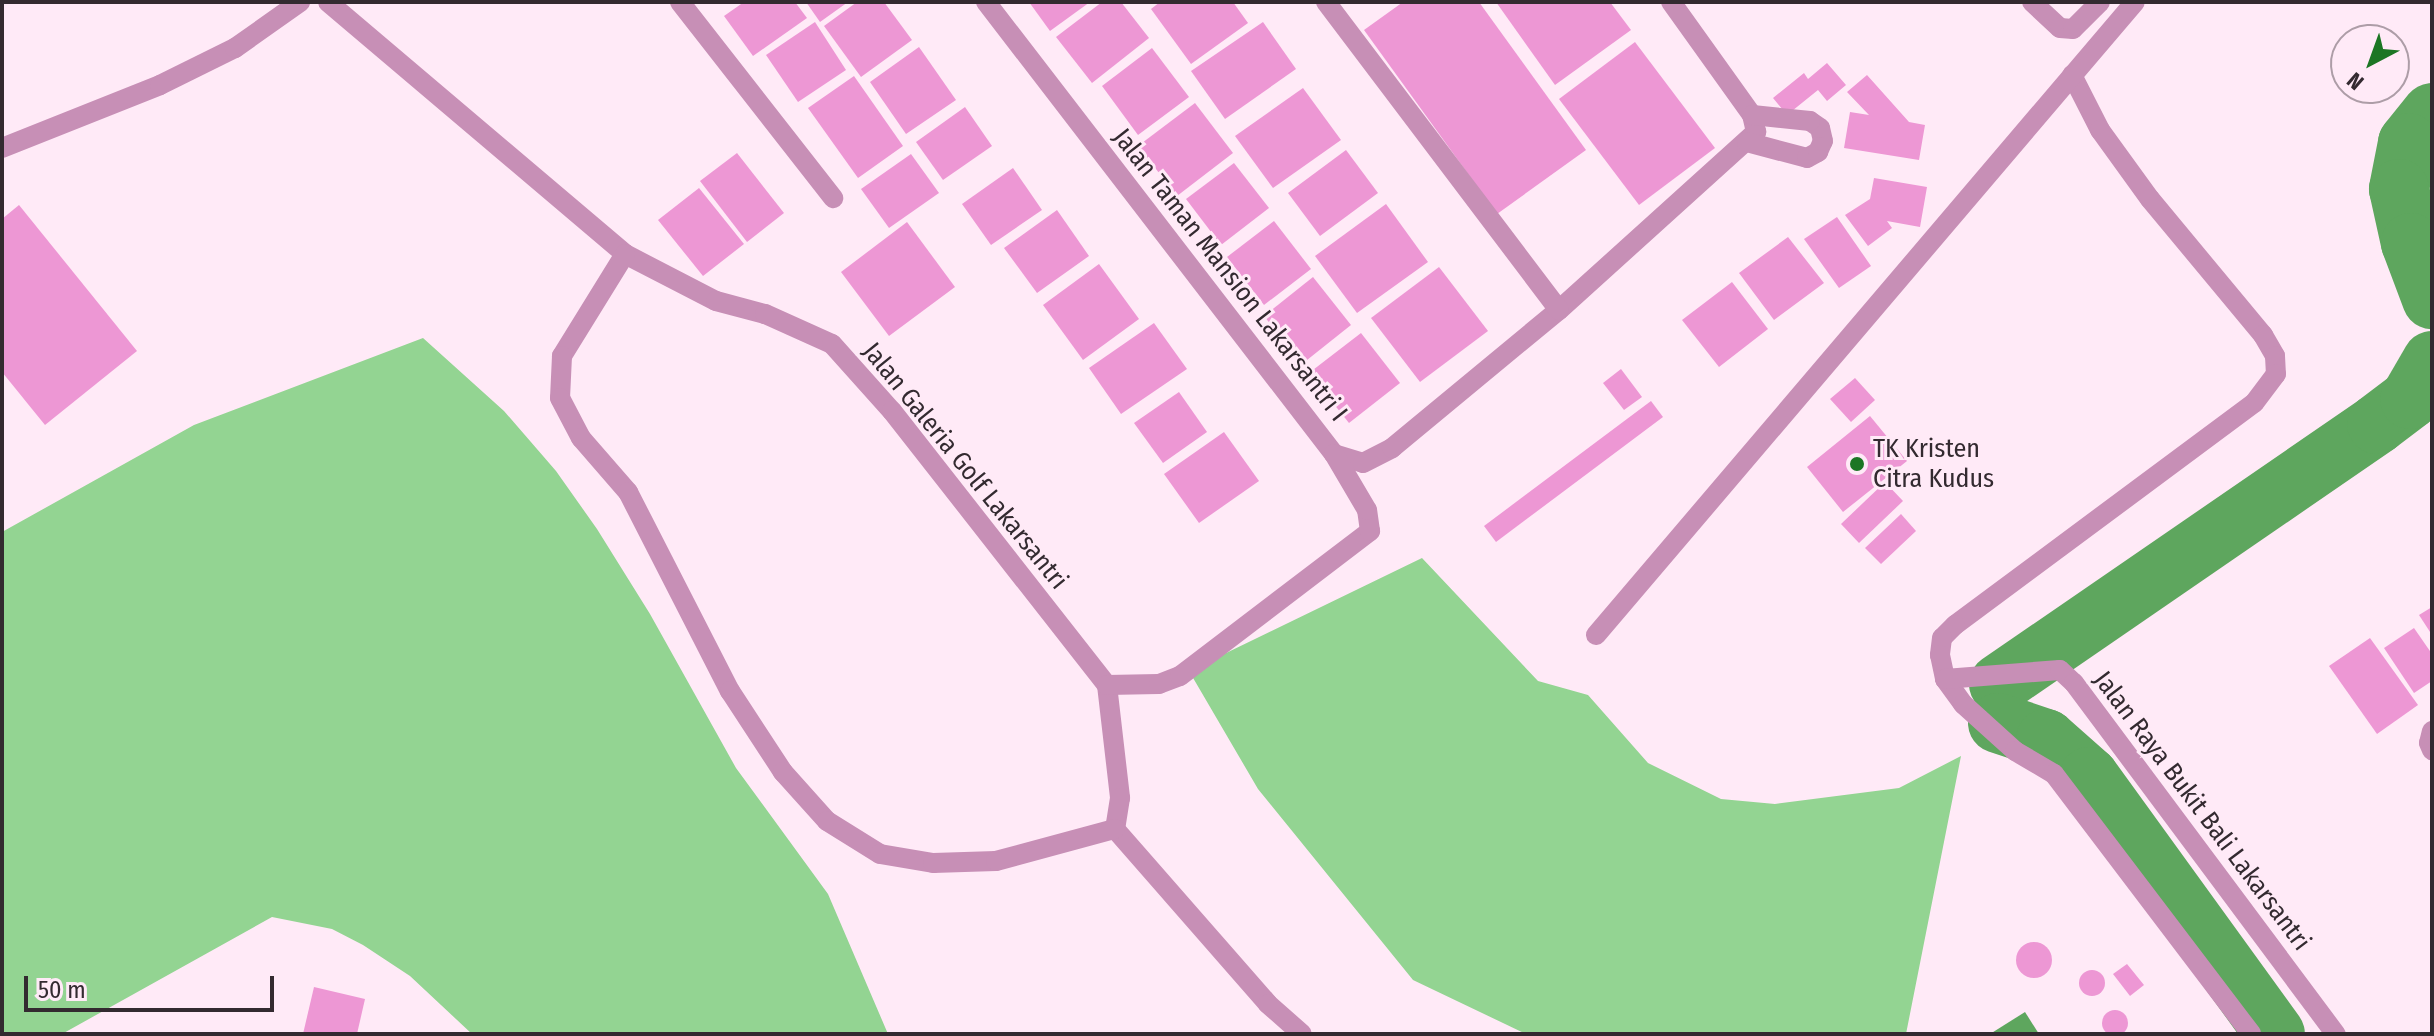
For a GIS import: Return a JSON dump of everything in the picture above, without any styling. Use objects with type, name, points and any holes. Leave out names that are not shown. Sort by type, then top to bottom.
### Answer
[{"type":"street","points":[[2,148],[160,85],[235,48],[300,2]]},
{"type":"street","name":"Jalan Galeria Golf Lakarsantri","points":[[328,2],[625,254],[716,301],[765,314],[832,344],[892,411],[1107,685]]},
{"type":"street","points":[[680,2],[833,198]]},
{"type":"street","name":"Jalan Taman Mansion Lakarsantri I","points":[[986,2],[1334,454],[1363,463],[1392,448],[1559,310],[1752,130],[1671,2]]},
{"type":"street","points":[[1326,2],[1559,310]]},
{"type":"street","points":[[2032,2],[2060,28],[2073,29],[2100,2]]},
{"type":"street","points":[[1596,635],[2135,2]]},
{"type":"street","points":[[2072,75],[2100,130],[2142,188],[2263,335],[2275,356],[2276,374],[2254,403],[1955,625],[1942,638],[1940,655],[1945,679],[1963,704],[2015,751],[2054,774],[2251,1034]]},
{"type":"street","points":[[625,254],[562,356],[560,398],[581,438],[628,492],[730,691],[783,772],[827,821],[880,854],[933,863],[996,861],[1115,829]]},
{"type":"street","points":[[1115,829],[1120,798],[1107,685],[1159,684],[1180,676],[1370,531],[1367,510],[1334,454]]},
{"type":"street","name":"Jalan Raya Bukit Bali Lakarsantri","points":[[1945,679],[2060,670],[2074,683],[2336,1034]]},
{"type":"street","points":[[2432,731],[2429,743],[2432,750]]},
{"type":"street","points":[[1115,829],[1268,1004],[1302,1034]]},
{"type":"shaded area","points":[[423,338],[504,411],[556,471],[597,529],[650,614],[736,768],[828,894],[888,1034],[472,1034],[410,976],[363,945],[332,929],[272,917],[62,1034],[2,1034],[2,532],[194,425]]},
{"type":"shaded area","points":[[1422,558],[1538,681],[1588,695],[1648,763],[1721,799],[1775,804],[1899,788],[1961,756],[1906,1034],[1526,1034],[1413,980],[1258,789],[1189,671]]},
{"type":"shaded area","points":[[2025,1012],[2039,1034],[1990,1034]]},
{"type":"building","points":[[744,2],[795,2],[807,18],[753,56],[724,16]]},
{"type":"building","points":[[806,2],[848,2],[820,22]]},
{"type":"building","points":[[857,2],[884,2],[912,40],[861,77],[824,26]]},
{"type":"building","points":[[1029,2],[1090,2],[1050,31]]},
{"type":"building","points":[[1102,2],[1121,2],[1149,38],[1092,83],[1056,37]]},
{"type":"building","points":[[1160,2],[1233,2],[1248,23],[1191,64],[1151,9]]},
{"type":"building","points":[[1403,2],[1479,2],[1586,150],[1497,214],[1364,30]]},
{"type":"building","points":[[1496,2],[1610,2],[1631,30],[1555,85]]},
{"type":"building","points":[[815,22],[846,70],[798,102],[766,55]]},
{"type":"building","points":[[1263,22],[1296,69],[1225,119],[1191,71]]},
{"type":"building","points":[[1635,42],[1715,148],[1639,205],[1559,99]]},
{"type":"building","points":[[919,47],[956,100],[906,134],[870,82]]},
{"type":"building","points":[[1152,48],[1189,97],[1138,135],[1102,86]]},
{"type":"building","points":[[1827,63],[1846,85],[1827,101],[1818,90],[1787,115],[1773,98],[1804,73],[1808,79]]},
{"type":"building","points":[[1867,75],[1909,122],[1925,125],[1919,160],[1844,148],[1850,112],[1869,115],[1847,92]]},
{"type":"building","points":[[854,76],[903,146],[858,178],[808,108]]},
{"type":"building","points":[[1303,88],[1341,140],[1273,188],[1235,136]]},
{"type":"building","points":[[1195,103],[1233,153],[1177,196],[1138,146]]},
{"type":"building","points":[[965,107],[992,146],[943,180],[916,142]]},
{"type":"building","points":[[1346,150],[1378,193],[1320,236],[1288,193]]},
{"type":"building","points":[[737,153],[784,213],[747,242],[700,181]]},
{"type":"building","points":[[911,154],[939,193],[889,228],[861,189]]},
{"type":"building","points":[[1234,163],[1269,208],[1221,245],[1186,199]]},
{"type":"building","points":[[1013,168],[1042,210],[991,245],[962,204]]},
{"type":"building","points":[[1874,178],[1927,187],[1920,227],[1887,221],[1892,228],[1868,246],[1845,215],[1870,199]]},
{"type":"building","points":[[699,188],[744,244],[703,276],[658,220]]},
{"type":"building","points":[[1386,204],[1428,262],[1357,313],[1315,256]]},
{"type":"building","points":[[19,205],[137,351],[45,425],[2,372],[2,219]]},
{"type":"building","points":[[1057,210],[1089,256],[1037,293],[1004,248]]},
{"type":"building","points":[[1837,217],[1871,266],[1839,288],[1804,239]]},
{"type":"building","points":[[1274,221],[1311,269],[1264,305],[1227,257]]},
{"type":"building","points":[[907,222],[955,287],[889,336],[841,272]]},
{"type":"building","points":[[1788,237],[1824,283],[1774,320],[1739,273]]},
{"type":"building","points":[[1099,264],[1139,319],[1083,360],[1043,305]]},
{"type":"building","points":[[1439,267],[1488,331],[1420,382],[1371,318]]},
{"type":"building","points":[[1313,277],[1351,325],[1302,364],[1264,316]]},
{"type":"building","points":[[1732,282],[1768,329],[1719,367],[1682,320]]},
{"type":"building","points":[[1154,323],[1187,369],[1121,414],[1089,368]]},
{"type":"building","points":[[1361,333],[1400,383],[1349,423],[1309,373]]},
{"type":"building","points":[[1621,369],[1642,397],[1624,410],[1603,383]]},
{"type":"building","points":[[1855,378],[1875,400],[1851,422],[1830,399]]},
{"type":"building","points":[[1179,392],[1207,432],[1163,463],[1134,423]]},
{"type":"building","points":[[1651,401],[1663,417],[1496,542],[1484,526]]},
{"type":"building","name":"TK Kristen Citra Kudus","points":[[1870,416],[1907,461],[1843,512],[1807,467]]},
{"type":"building","points":[[1224,432],[1259,481],[1199,523],[1164,474]]},
{"type":"building","points":[[1885,482],[1903,501],[1859,543],[1841,524]]},
{"type":"building","points":[[1901,514],[1916,531],[1881,564],[1865,548]]},
{"type":"building","points":[[2432,607],[2432,635],[2419,615]]},
{"type":"building","points":[[2414,628],[2432,654],[2432,681],[2414,693],[2384,648]]},
{"type":"building","points":[[2370,638],[2418,705],[2377,734],[2329,666]]},
{"type":"building","points":[[2034,942],[2047,947],[2052,960],[2047,973],[2034,978],[2021,973],[2016,960],[2021,947]]},
{"type":"building","points":[[2127,964],[2144,985],[2130,996],[2113,974]]},
{"type":"building","points":[[2092,970],[2101,974],[2105,983],[2101,992],[2092,996],[2083,992],[2079,983],[2083,974]]},
{"type":"building","points":[[314,987],[365,999],[357,1034],[303,1034]]},
{"type":"building","points":[[2115,1010],[2124,1014],[2128,1023],[2124,1032],[2115,1036],[2106,1032],[2102,1023],[2106,1014]]},
{"type":"waterway","points":[[2432,113],[2408,143],[2399,189],[2411,243],[2432,299]]},
{"type":"waterway","points":[[1999,684],[2377,424],[2410,399],[2432,361]]},
{"type":"waterway","points":[[1998,723],[2046,739],[2089,777],[2275,1034]]},
{"type":"place","name":"TK Kristen Citra Kudus","points":[[1857,464]]}]
